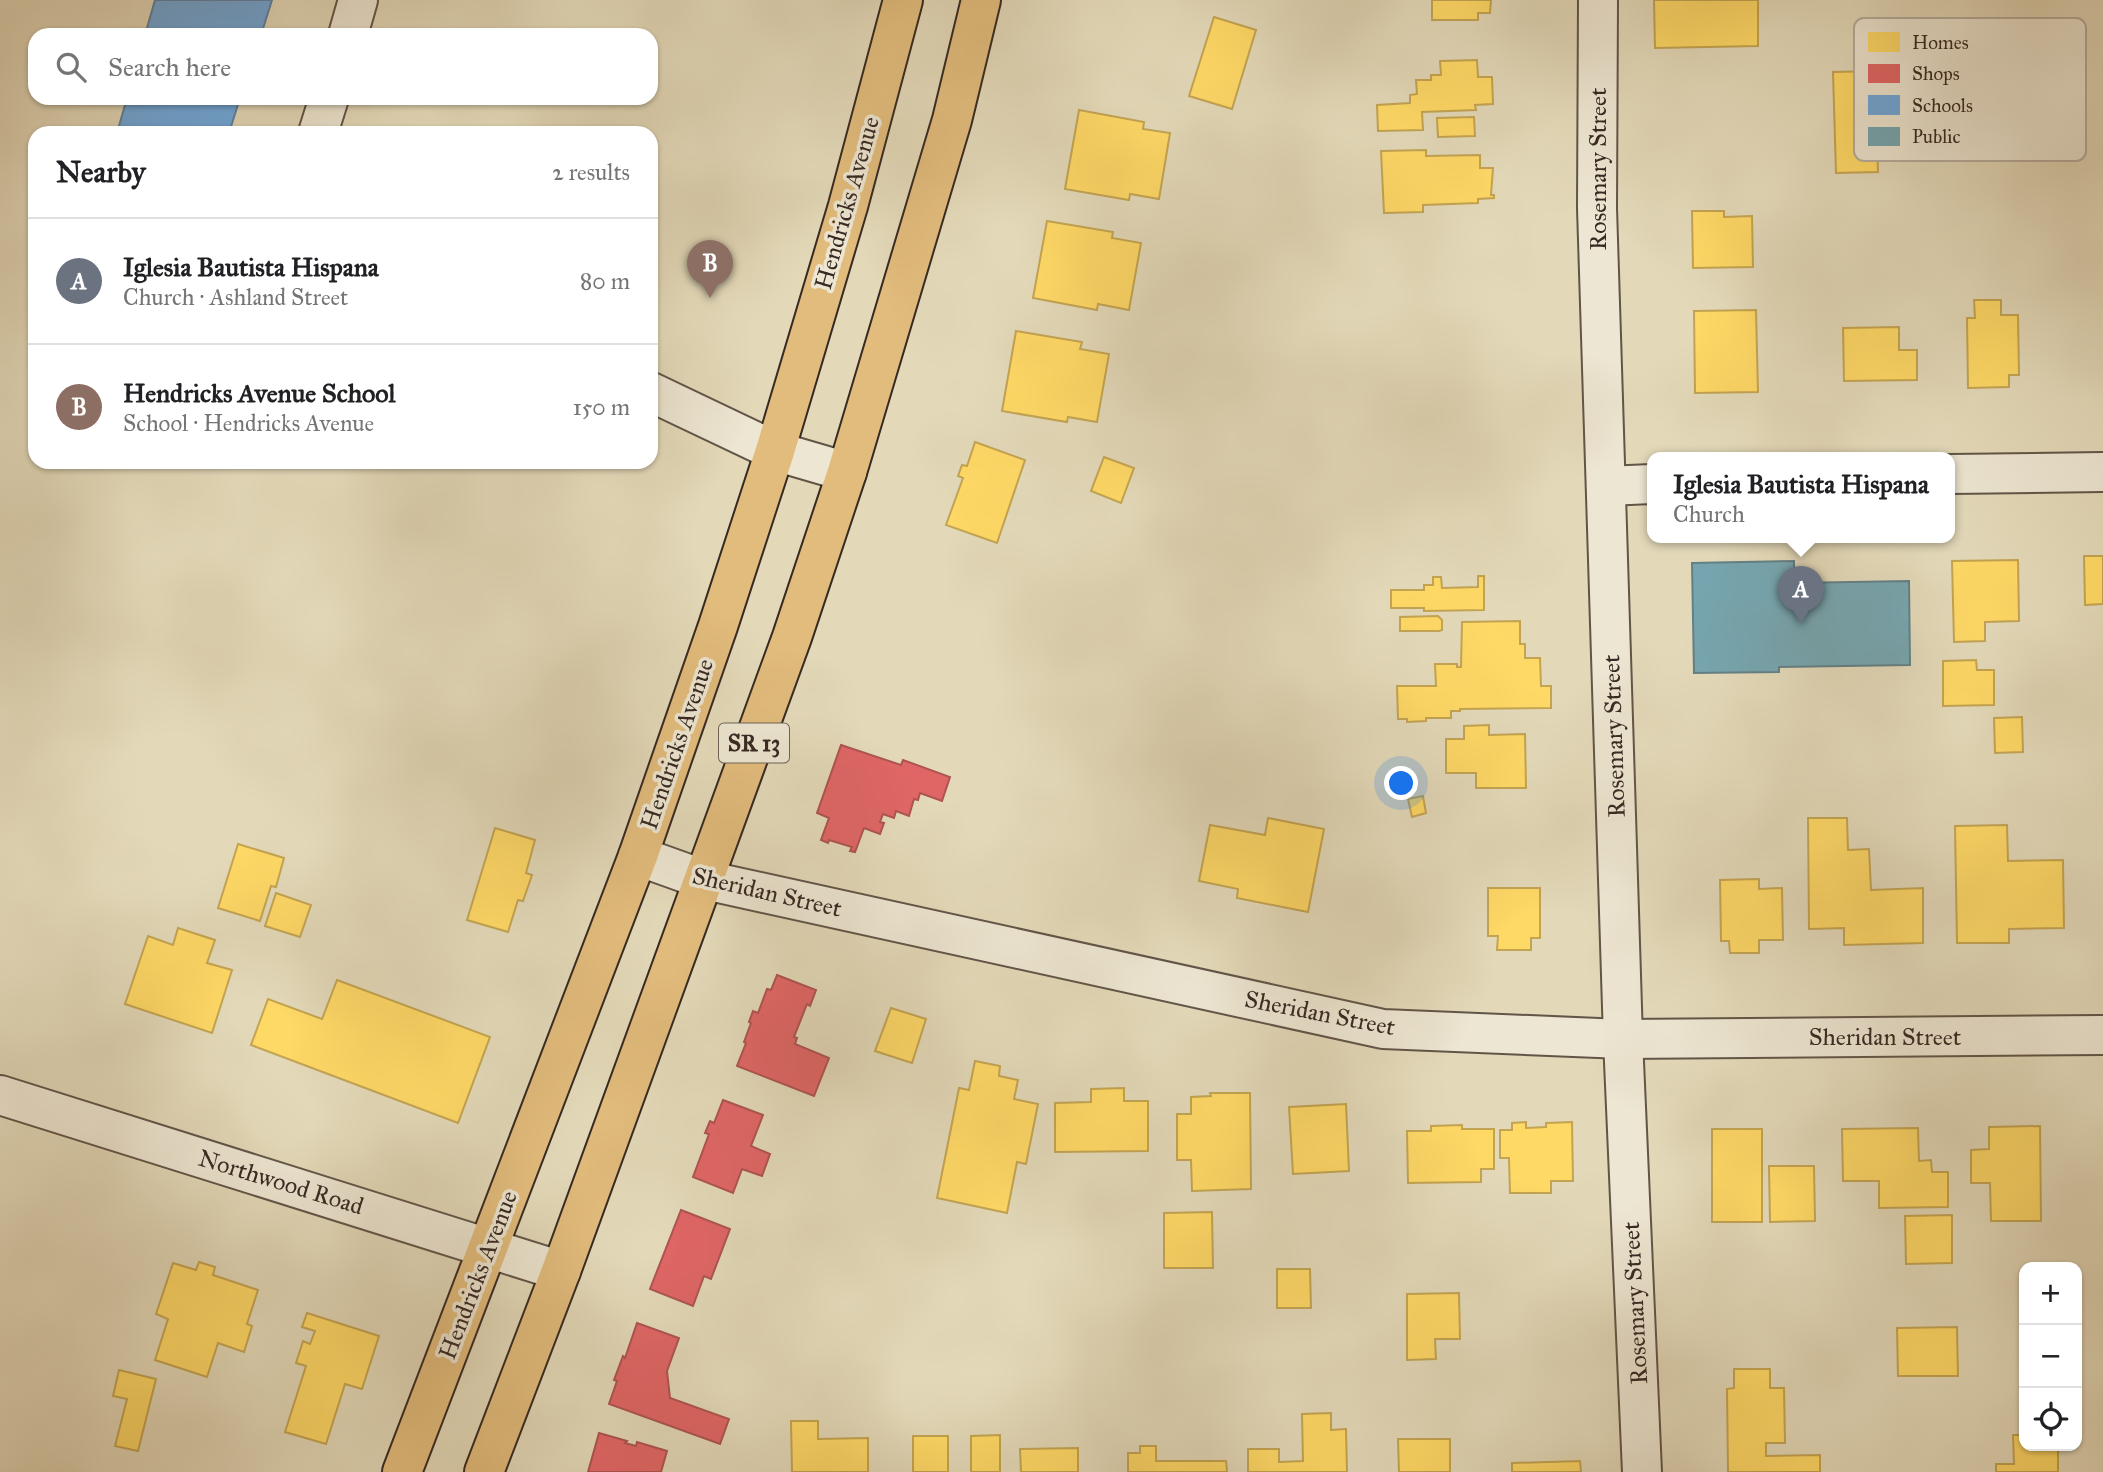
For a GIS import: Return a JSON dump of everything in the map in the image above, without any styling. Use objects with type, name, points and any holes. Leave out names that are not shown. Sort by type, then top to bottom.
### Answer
[{"type":"main road","name":"Hendricks Avenue","points":[[402,1472],[638,856],[718,626],[775,451],[848,206],[903,0]]},
{"type":"main road","name":"SR 13","points":[[484,1472],[561,1271],[792,637],[847,472],[952,120],[981,0]]},
{"type":"street","points":[[350,28],[358,0]]},
{"type":"street","name":"Rosemary Street","points":[[1598,0],[1597,208],[1623,1039],[1642,1472]]},
{"type":"street","points":[[320,126],[327,105]]},
{"type":"street","points":[[658,395],[775,451],[847,472]]},
{"type":"street","points":[[1955,474],[2103,472]]},
{"type":"street","points":[[1606,486],[1647,484]]},
{"type":"street","name":"Sheridan Street","points":[[638,856],[705,880],[1383,1030],[1623,1039],[2103,1035]]},
{"type":"street","name":"Northwood Road","points":[[0,1095],[561,1271]]},
{"type":"building: Homes","points":[[1432,0],[1491,0],[1490,13],[1478,13],[1478,20],[1432,20]]},
{"type":"building: Homes","points":[[1654,0],[1758,0],[1758,46],[1655,48]]},
{"type":"building: Homes","points":[[1214,17],[1256,30],[1232,109],[1189,96]]},
{"type":"building: Homes","points":[[1477,60],[1478,77],[1492,77],[1493,104],[1475,105],[1476,110],[1422,112],[1423,130],[1378,131],[1377,105],[1410,103],[1410,95],[1417,94],[1416,80],[1431,80],[1431,75],[1441,75],[1440,61]]},
{"type":"building: Homes","points":[[1833,72],[1854,72],[1854,161],[1878,161],[1878,172],[1836,173]]},
{"type":"building: Homes","points":[[1079,110],[1144,122],[1143,129],[1170,133],[1159,199],[1130,194],[1129,200],[1065,189]]},
{"type":"building: Homes","points":[[1474,117],[1475,136],[1438,137],[1437,118]]},
{"type":"building: Homes","points":[[1426,150],[1426,156],[1480,155],[1480,168],[1493,168],[1491,195],[1494,195],[1494,198],[1478,199],[1478,203],[1423,205],[1423,212],[1384,213],[1381,151]]},
{"type":"building: Homes","points":[[1692,211],[1724,211],[1724,217],[1752,216],[1753,267],[1693,268]]},
{"type":"building: Homes","points":[[1047,221],[1113,232],[1112,238],[1141,243],[1129,310],[1098,304],[1097,310],[1033,298]]},
{"type":"building: Homes","points":[[1974,300],[2001,300],[2001,315],[2018,315],[2019,375],[2009,375],[2009,387],[1968,388],[1967,318],[1975,318]]},
{"type":"building: Homes","points":[[1756,310],[1758,392],[1695,393],[1694,311]]},
{"type":"building: Homes","points":[[1899,327],[1899,350],[1917,350],[1917,380],[1844,381],[1843,328]]},
{"type":"building: Homes","points":[[1016,331],[1082,342],[1080,349],[1109,354],[1097,422],[1068,417],[1067,422],[1002,411]]},
{"type":"building: Homes","points":[[975,442],[1025,460],[997,543],[946,525],[963,478],[958,476],[962,465],[967,466]]},
{"type":"building: Homes","points":[[1104,457],[1134,468],[1121,503],[1091,491]]},
{"type":"building: Homes","points":[[2084,556],[2103,556],[2103,604],[2085,605]]},
{"type":"building: Homes","points":[[2018,560],[2019,621],[1985,622],[1985,641],[1954,642],[1952,561]]},
{"type":"building: Homes","points":[[1478,576],[1484,576],[1484,610],[1424,611],[1424,608],[1391,608],[1391,590],[1424,590],[1424,585],[1433,585],[1433,577],[1441,577],[1442,588],[1478,587]]},
{"type":"building: Homes","points":[[1438,616],[1442,620],[1442,630],[1400,631],[1400,617]]},
{"type":"building: Homes","points":[[1520,621],[1520,644],[1525,644],[1525,658],[1540,658],[1541,686],[1551,686],[1551,708],[1460,709],[1451,711],[1451,718],[1426,718],[1426,721],[1407,722],[1407,719],[1398,719],[1397,686],[1436,686],[1435,664],[1457,664],[1457,667],[1461,667],[1462,622]]},
{"type":"building: Homes","points":[[1976,660],[1977,670],[1994,670],[1994,705],[1943,706],[1943,661]]},
{"type":"building: Homes","points":[[2022,717],[2023,752],[1995,753],[1994,718]]},
{"type":"building: Homes","points":[[1489,725],[1489,735],[1525,734],[1526,788],[1476,788],[1476,773],[1446,773],[1446,739],[1464,739],[1464,726]]},
{"type":"building: Homes","points":[[1423,796],[1426,813],[1412,817],[1408,799]]},
{"type":"building: Homes","points":[[1268,818],[1324,829],[1308,912],[1237,898],[1238,889],[1199,881],[1210,825],[1265,835]]},
{"type":"building: Homes","points":[[1808,818],[1847,818],[1848,850],[1869,849],[1871,890],[1923,888],[1923,943],[1844,945],[1844,928],[1809,929]]},
{"type":"building: Homes","points":[[2007,825],[2008,861],[2063,860],[2064,928],[2009,929],[2009,943],[1957,943],[1955,826]]},
{"type":"building: Homes","points":[[495,828],[535,840],[526,873],[532,875],[523,901],[518,900],[508,932],[467,920]]},
{"type":"building: Homes","points":[[238,844],[284,858],[276,887],[271,886],[260,921],[218,908]]},
{"type":"building: Homes","points":[[1759,879],[1759,889],[1782,888],[1783,940],[1759,940],[1759,953],[1730,953],[1729,941],[1721,941],[1720,880]]},
{"type":"building: Homes","points":[[1488,888],[1540,888],[1540,938],[1531,938],[1531,950],[1497,950],[1498,936],[1488,936]]},
{"type":"building: Homes","points":[[276,893],[311,905],[300,937],[265,926]]},
{"type":"building: Homes","points":[[178,928],[215,940],[207,963],[232,970],[212,1033],[125,1004],[148,936],[173,945]]},
{"type":"building: Homes","points":[[337,980],[490,1037],[458,1123],[251,1045],[268,999],[322,1019]]},
{"type":"building: Homes","points":[[891,1008],[926,1019],[912,1063],[875,1051]]},
{"type":"building: Homes","points":[[975,1061],[1000,1066],[999,1076],[1018,1080],[1014,1099],[1038,1104],[1026,1164],[1017,1162],[1007,1213],[937,1198],[959,1088],[969,1090]]},
{"type":"building: Homes","points":[[1124,1088],[1124,1101],[1148,1101],[1148,1151],[1055,1152],[1055,1103],[1091,1102],[1091,1089]]},
{"type":"building: Homes","points":[[1210,1093],[1250,1093],[1251,1189],[1192,1191],[1191,1160],[1177,1160],[1177,1114],[1191,1114],[1191,1097],[1211,1096]]},
{"type":"building: Homes","points":[[1346,1104],[1349,1171],[1293,1174],[1289,1107]]},
{"type":"building: Homes","points":[[1526,1122],[1526,1128],[1546,1127],[1546,1123],[1572,1122],[1573,1181],[1551,1181],[1551,1193],[1510,1193],[1509,1158],[1500,1158],[1500,1130],[1512,1130],[1512,1123]]},
{"type":"building: Homes","points":[[1462,1125],[1462,1129],[1494,1129],[1494,1169],[1481,1169],[1481,1182],[1408,1183],[1407,1131],[1431,1131],[1431,1126]]},
{"type":"building: Homes","points":[[2040,1126],[2041,1221],[1991,1221],[1990,1183],[1971,1183],[1971,1150],[1989,1149],[1989,1127]]},
{"type":"building: Homes","points":[[1918,1128],[1919,1161],[1931,1160],[1932,1172],[1948,1172],[1948,1207],[1879,1208],[1879,1181],[1843,1181],[1842,1129]]},
{"type":"building: Homes","points":[[1712,1129],[1762,1129],[1762,1222],[1712,1222]]},
{"type":"building: Homes","points":[[1769,1166],[1814,1166],[1815,1221],[1770,1222]]},
{"type":"building: Homes","points":[[1212,1212],[1213,1268],[1164,1268],[1164,1213]]},
{"type":"building: Homes","points":[[1952,1215],[1952,1263],[1906,1264],[1905,1216]]},
{"type":"building: Homes","points":[[199,1262],[215,1267],[213,1275],[258,1290],[247,1324],[252,1326],[244,1352],[218,1343],[207,1377],[155,1360],[168,1319],[156,1314],[173,1263],[196,1270]]},
{"type":"building: Homes","points":[[1277,1269],[1310,1269],[1311,1308],[1277,1308]]},
{"type":"building: Homes","points":[[1459,1293],[1460,1339],[1435,1339],[1436,1359],[1407,1360],[1407,1294]]},
{"type":"building: Homes","points":[[307,1313],[379,1336],[362,1389],[345,1384],[326,1444],[285,1432],[306,1366],[296,1363],[303,1341],[310,1344],[315,1331],[302,1327]]},
{"type":"building: Homes","points":[[1957,1327],[1958,1376],[1898,1376],[1897,1328]]},
{"type":"building: Homes","points":[[1734,1369],[1770,1369],[1770,1388],[1784,1388],[1785,1443],[1766,1443],[1766,1456],[1820,1455],[1820,1472],[1728,1472],[1727,1389],[1734,1388]]},
{"type":"building: Homes","points":[[119,1370],[156,1379],[138,1451],[115,1446],[127,1399],[113,1396]]},
{"type":"building: Homes","points":[[1331,1413],[1331,1430],[1346,1429],[1347,1472],[1248,1472],[1248,1449],[1279,1449],[1279,1462],[1303,1461],[1302,1414]]},
{"type":"building: Homes","points":[[791,1421],[818,1421],[818,1439],[868,1438],[868,1472],[792,1472]]},
{"type":"building: Homes","points":[[1000,1435],[1000,1472],[971,1472],[971,1436]]},
{"type":"building: Homes","points":[[2013,1435],[2019,1435],[2019,1451],[2058,1451],[2058,1472],[1996,1472],[1996,1464],[2014,1464]]},
{"type":"building: Homes","points":[[913,1436],[948,1436],[948,1472],[913,1472]]},
{"type":"building: Homes","points":[[1398,1439],[1450,1439],[1450,1472],[1399,1472]]},
{"type":"building: Homes","points":[[1140,1446],[1156,1446],[1156,1461],[1226,1461],[1227,1472],[1128,1472],[1128,1453],[1140,1453]]},
{"type":"building: Homes","points":[[1078,1448],[1078,1472],[1021,1472],[1020,1449]]},
{"type":"building: Homes","points":[[1580,1461],[1581,1472],[1512,1472],[1512,1463]]},
{"type":"building: Shops","points":[[841,745],[901,765],[903,760],[950,777],[942,801],[920,793],[918,800],[914,799],[909,816],[896,811],[894,818],[883,814],[880,822],[884,823],[880,834],[864,828],[855,852],[850,851],[852,847],[821,840],[829,818],[817,813]]},
{"type":"building: Shops","points":[[777,975],[816,990],[810,1006],[807,1004],[794,1037],[797,1038],[795,1044],[829,1058],[814,1096],[737,1066],[746,1043],[744,1042],[753,1011],[758,1013],[767,989],[771,990]]},
{"type":"building: Shops","points":[[723,1100],[763,1115],[751,1146],[770,1154],[762,1176],[742,1169],[733,1193],[693,1177],[709,1134],[705,1133],[710,1121],[714,1123]]},
{"type":"building: Shops","points":[[681,1210],[730,1229],[711,1279],[704,1276],[693,1306],[650,1289]]},
{"type":"building: Shops","points":[[637,1323],[679,1338],[667,1371],[670,1398],[729,1419],[720,1444],[609,1404],[617,1381],[614,1380]]},
{"type":"building: Shops","points":[[599,1433],[636,1446],[637,1442],[667,1451],[661,1472],[588,1472]]},
{"type":"building: Schools","points":[[155,0],[272,0],[263,28],[147,28]]},
{"type":"building: Schools","points":[[125,105],[238,105],[231,126],[119,126]]},
{"type":"building: Public","points":[[1794,561],[1794,583],[1909,581],[1910,665],[1779,667],[1779,672],[1694,673],[1692,563]]},
{"type":"place","name":"Hendricks Avenue School","points":[[710,298]]},
{"type":"place","name":"Iglesia Bautista Hispana","points":[[1801,624]]}]
